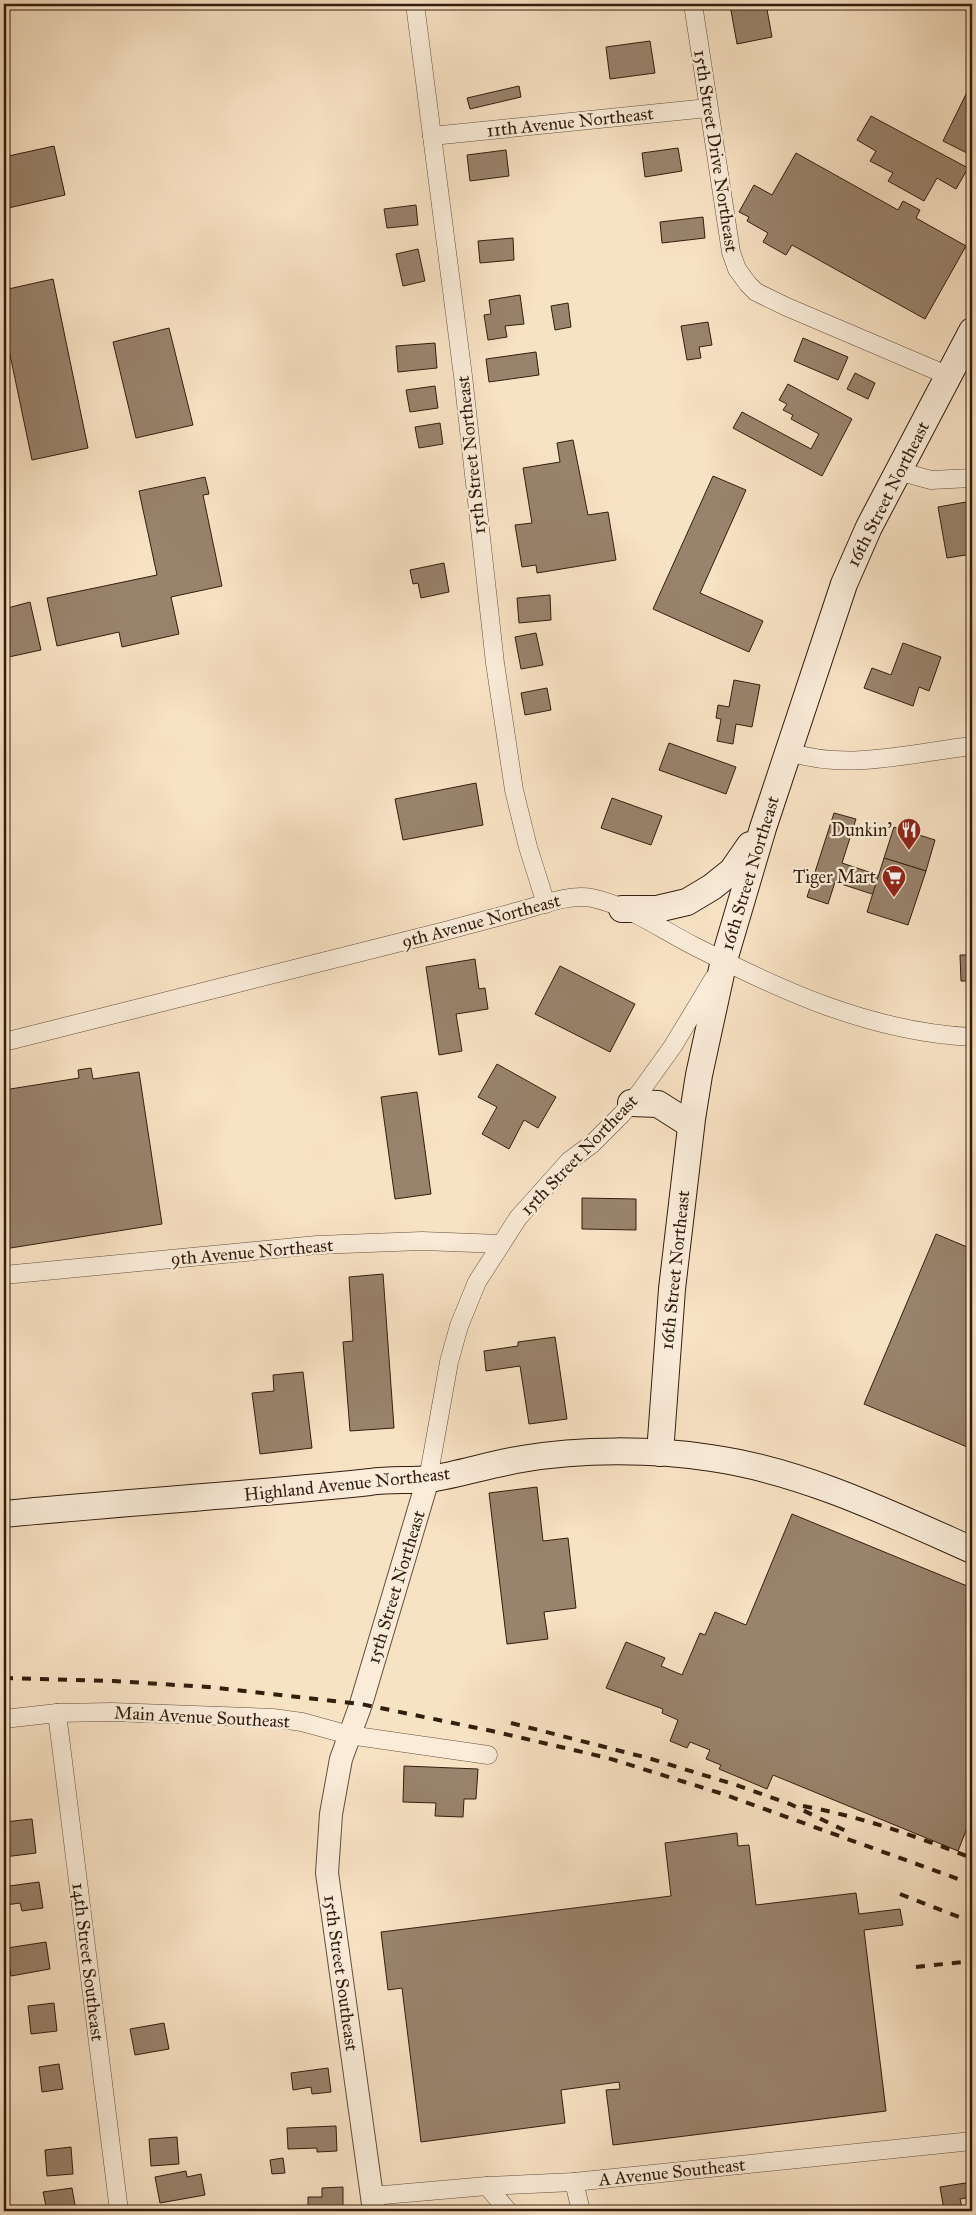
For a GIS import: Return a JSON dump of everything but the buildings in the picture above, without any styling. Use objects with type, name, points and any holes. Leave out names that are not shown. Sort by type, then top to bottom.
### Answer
[{"type":"main road","name":"16th Street Northeast","points":[[660,1453],[672,1289],[691,1125],[699,1075],[724,960],[762,828],[844,584],[865,535],[972,331]]},
{"type":"main road","points":[[622,909],[657,909],[687,902],[712,887],[732,871],[762,828]]},
{"type":"main road","points":[[631,1103],[658,1104],[691,1125]]},
{"type":"main road","name":"Highland Avenue Northeast","points":[[4,1514],[292,1490],[385,1480],[428,1479],[524,1459],[584,1454],[660,1453],[711,1458],[788,1476],[837,1492],[972,1550]]},
{"type":"street","name":"15th Street Northeast","points":[[414,4],[463,376],[495,663],[514,790],[528,847],[546,904]]},
{"type":"street","name":"15th Street Drive Northeast","points":[[693,4],[731,252],[737,269],[756,292],[949,376]]},
{"type":"street","name":"11th Avenue Northeast","points":[[432,136],[708,108]]},
{"type":"street","points":[[898,470],[931,480],[972,478]]},
{"type":"street","points":[[789,752],[823,761],[858,762],[972,746]]},
{"type":"street","name":"9th Avenue Northeast","points":[[4,1042],[567,898],[589,898],[622,909],[653,922],[693,946],[773,986],[859,1018],[914,1031],[972,1037]]},
{"type":"street","name":"15th Street Northeast","points":[[349,1735],[361,1704],[428,1479],[449,1362],[459,1326],[477,1282],[518,1218],[569,1162],[592,1144],[631,1103],[673,1046],[724,960]]},
{"type":"street","name":"9th Avenue Northeast","points":[[4,1275],[318,1246],[422,1240],[501,1244]]},
{"type":"street","name":"Main Avenue Southeast","points":[[4,1719],[57,1713],[112,1712],[273,1718],[302,1722],[349,1735],[488,1755]]},
{"type":"street","name":"14th Street Southeast","points":[[57,1713],[119,2211]]},
{"type":"street","name":"15th Street Southeast","points":[[349,1735],[341,1758],[331,1814],[327,1873],[373,2204]]},
{"type":"street","name":"A Avenue Southeast","points":[[373,2204],[487,2186],[574,2182],[972,2141]]},
{"type":"street","points":[[574,2182],[581,2211]]},
{"type":"street","points":[[487,2186],[508,2211]]},
{"type":"railway","points":[[4,1678],[114,1681],[208,1687],[361,1704],[492,1731],[608,1758],[723,1794],[972,1884]]},
{"type":"railway","points":[[511,1723],[648,1758],[733,1784],[790,1804],[852,1834]]},
{"type":"railway","points":[[803,1806],[825,1810],[889,1828],[972,1858]]},
{"type":"railway","points":[[900,1894],[972,1922]]},
{"type":"railway","points":[[916,1967],[972,1961]]},
{"type":"place","name":"Dunkin'","points":[[909,851]]},
{"type":"place","name":"Tiger Mart","points":[[894,898]]}]
